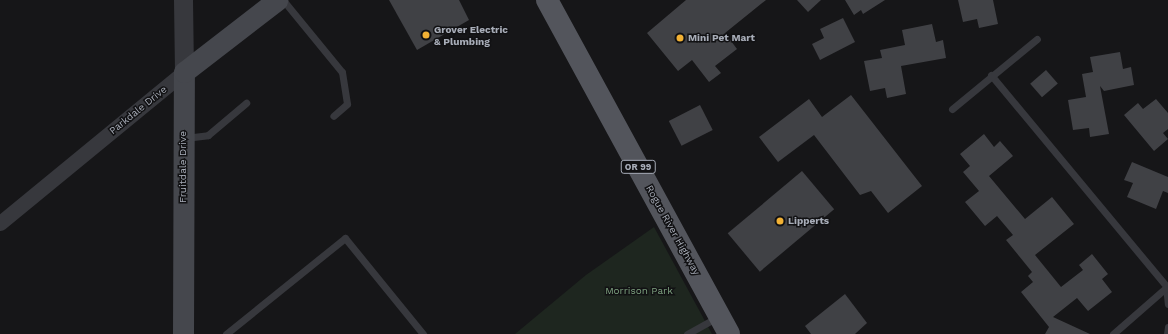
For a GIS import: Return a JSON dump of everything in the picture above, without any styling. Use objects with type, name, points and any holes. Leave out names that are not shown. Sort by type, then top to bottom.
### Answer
[{"type":"main road","name":"Parkdale Drive","points":[[184,72],[277,0]]},
{"type":"main road","name":"Rogue River Highway","points":[[547,0],[725,325]]},
{"type":"main road","name":"Fruitdale Drive","points":[[182,334],[184,72]]},
{"type":"street","name":"Fruitdale Drive","points":[[183,0],[184,72]]},
{"type":"street","name":"Parkdale Drive","points":[[0,223],[184,72]]},
{"type":"lane","points":[[283,0],[342,72],[347,104],[333,116]]},
{"type":"lane","points":[[952,110],[991,75],[1037,38]]},
{"type":"lane","points":[[991,75],[1167,286],[1168,304]]},
{"type":"lane","points":[[183,137],[208,135],[246,103]]},
{"type":"lane","points":[[226,334],[345,238],[423,334]]},
{"type":"lane","points":[[1113,334],[1167,286]]},
{"type":"lane","points":[[687,334],[725,325]]},
{"type":"lane","points":[[1167,334],[1168,326]]},
{"type":"green space","name":"Morrison Park","points":[[654,227],[712,334],[515,334],[586,275]]},
{"type":"building","name":"Grover Electric & Plumbing","points":[[389,0],[459,0],[469,20],[417,50]]},
{"type":"building","points":[[686,0],[766,0],[725,33],[737,49],[715,66],[721,73],[709,82],[692,60],[678,71],[647,33]]},
{"type":"building","points":[[797,0],[821,0],[808,12]]},
{"type":"building","points":[[845,0],[885,0],[863,14],[861,10],[854,15]]},
{"type":"building","points":[[958,0],[993,0],[998,24],[979,28],[977,19],[963,22]]},
{"type":"building","points":[[843,18],[855,42],[820,60],[812,44],[824,38],[820,29]]},
{"type":"building","points":[[932,24],[936,42],[943,40],[946,58],[901,66],[906,94],[887,98],[885,88],[870,91],[864,61],[882,58],[880,50],[905,45],[902,30]]},
{"type":"building","points":[[1120,52],[1123,69],[1131,67],[1134,85],[1104,91],[1100,86],[1109,134],[1090,137],[1089,128],[1073,130],[1068,100],[1086,97],[1082,74],[1093,72],[1090,57]]},
{"type":"building","points":[[1046,70],[1058,84],[1042,97],[1030,84]]},
{"type":"building","points":[[851,95],[922,186],[888,213],[871,191],[860,195],[814,135],[778,162],[759,137],[809,99],[822,117]]},
{"type":"building","points":[[1156,99],[1168,113],[1168,129],[1163,133],[1168,139],[1154,151],[1124,115],[1138,103],[1143,109]]},
{"type":"building","points":[[700,105],[713,130],[682,146],[669,121]]},
{"type":"building","points":[[984,134],[994,147],[1000,141],[1013,156],[989,176],[1025,219],[1052,197],[1074,224],[1035,255],[1061,287],[1083,270],[1079,265],[1092,254],[1108,274],[1102,279],[1112,292],[1088,311],[1077,298],[1053,317],[1090,334],[1045,334],[1049,327],[1021,292],[1033,282],[1028,276],[1032,272],[1006,240],[1013,235],[997,216],[985,226],[965,202],[979,191],[963,172],[970,166],[960,154]]},
{"type":"building","points":[[1132,162],[1168,177],[1168,193],[1163,191],[1156,209],[1127,197],[1133,183],[1124,180]]},
{"type":"building","name":"Lipperts","points":[[802,171],[834,209],[760,272],[728,233]]},
{"type":"building","points":[[845,294],[867,323],[855,334],[811,334],[805,326]]},
{"type":"place","name":"Grover Electric & Plumbing","points":[[426,35]]},
{"type":"place","name":"Mini Pet Mart","points":[[680,38]]},
{"type":"place","name":"Lipperts","points":[[780,221]]}]
